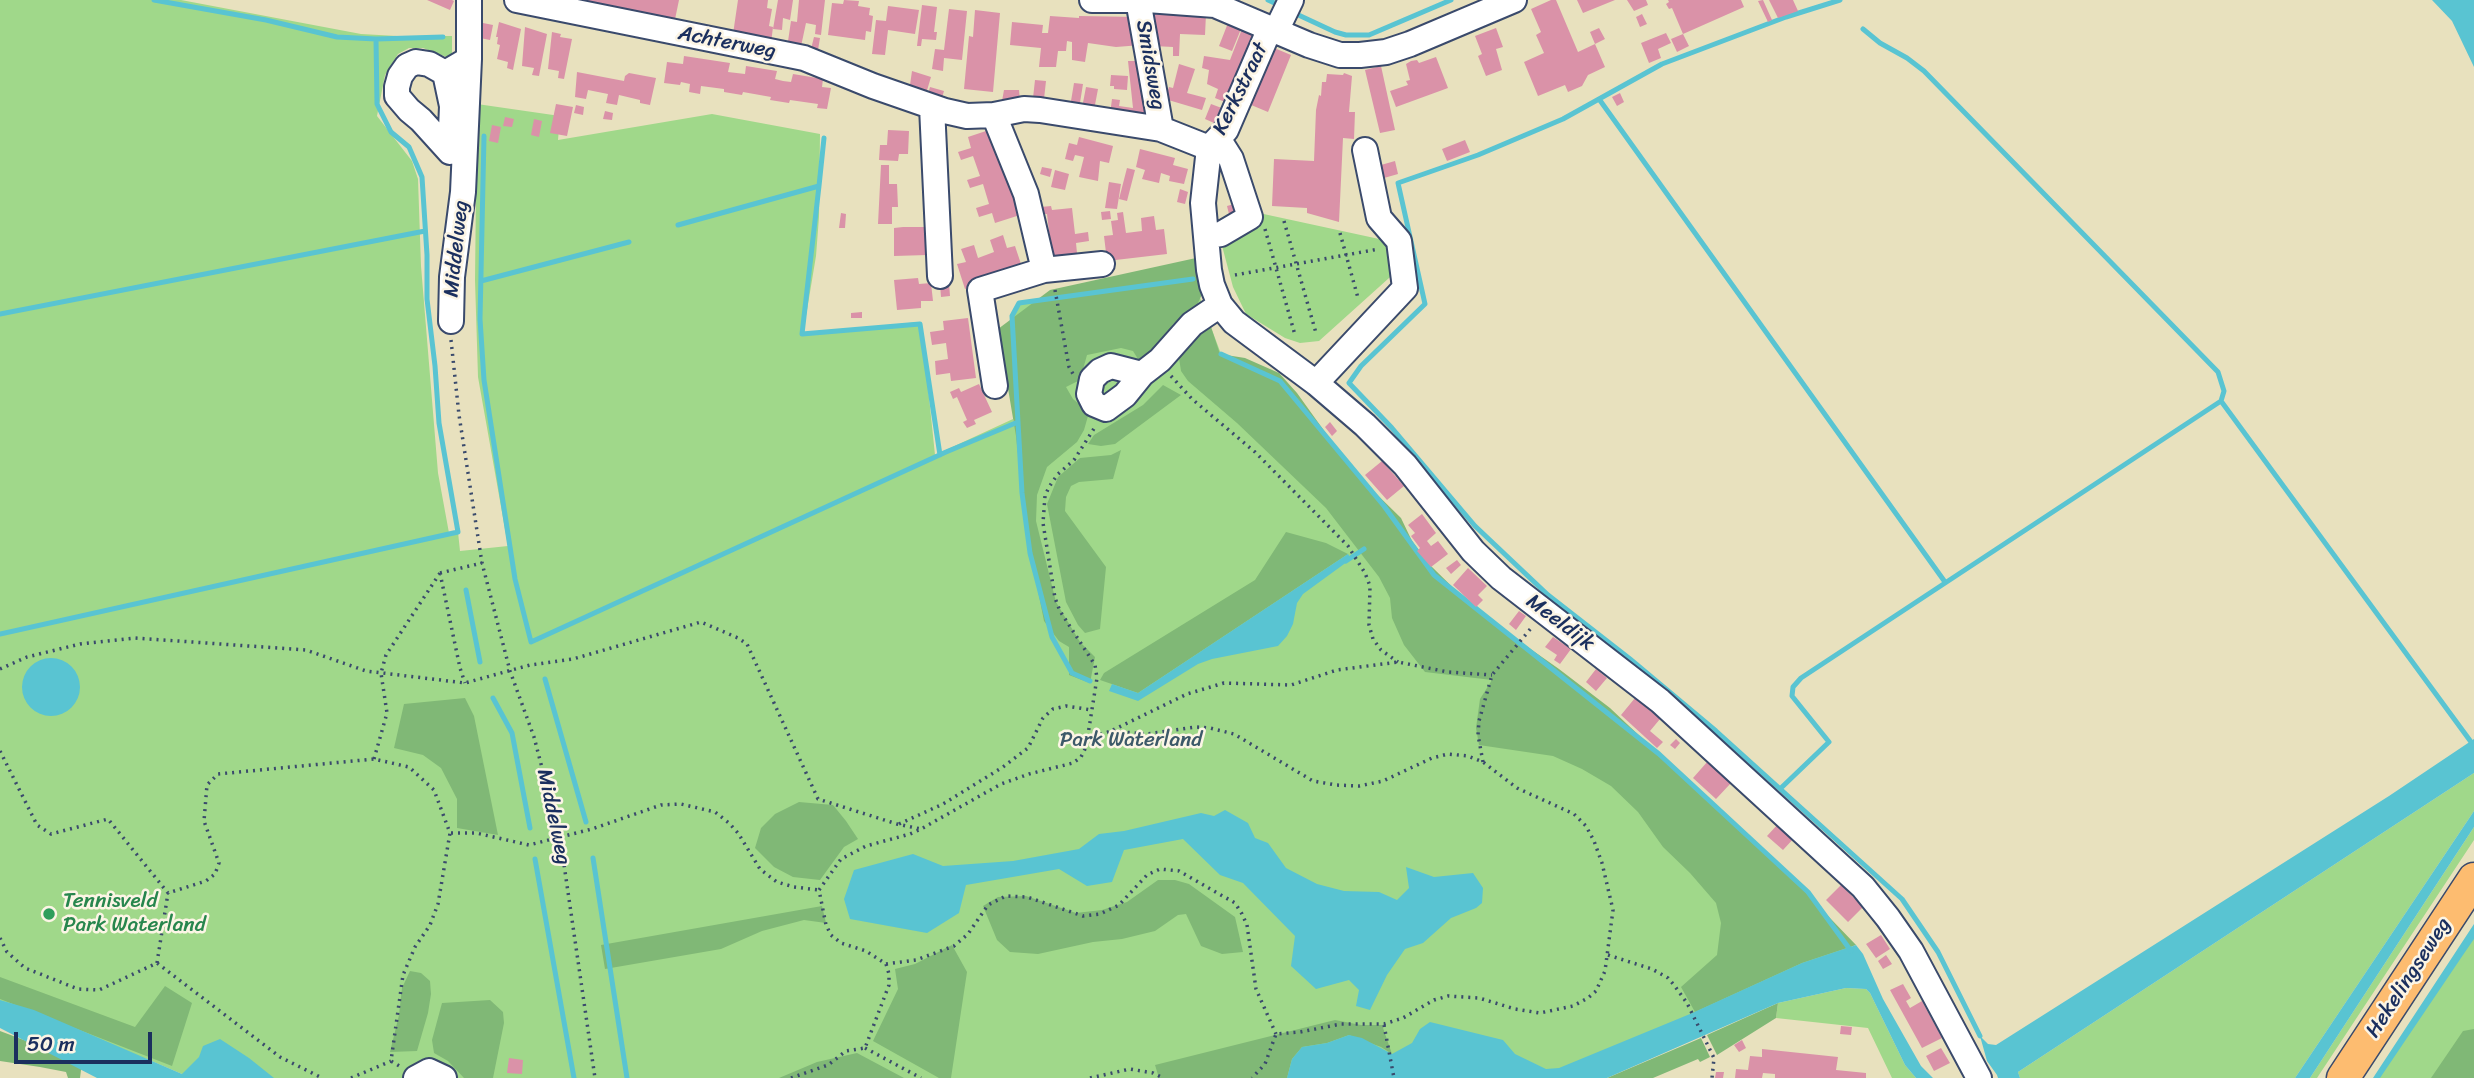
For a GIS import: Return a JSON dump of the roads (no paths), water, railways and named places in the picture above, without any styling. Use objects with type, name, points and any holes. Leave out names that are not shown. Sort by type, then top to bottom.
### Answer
[{"type":"main road","name":"Hekelingseweg","points":[[2343,1078],[2474,878]]},
{"type":"street","name":"Middelweg","points":[[451,321],[452,277],[463,191],[469,0]]},
{"type":"street","name":"Achterweg","points":[[517,0],[804,58],[932,107],[967,116],[994,115],[1024,109],[1040,110],[1161,129],[1214,144]]},
{"type":"street","points":[[1092,0],[1146,0],[1215,5],[1280,19],[1309,45],[1340,55],[1386,51],[1410,44],[1514,0]]},
{"type":"street","name":"Smidsweg","points":[[1138,0],[1161,129]]},
{"type":"street","name":"Kerkstraat","points":[[1214,144],[1226,130],[1280,19]]},
{"type":"street","points":[[445,73],[469,59]]},
{"type":"street","points":[[932,107],[940,276]]},
{"type":"street","points":[[994,115],[1026,194],[1050,278]]},
{"type":"street","points":[[1207,236],[1221,234],[1250,217],[1231,159],[1214,144]]},
{"type":"street","name":"Meeldijk","points":[[1214,144],[1203,203],[1210,277],[1220,305],[1234,322],[1316,383],[1365,425],[1405,465],[1473,551],[1502,578],[1660,701],[1863,887],[1911,951],[1979,1078]]},
{"type":"street","points":[[1316,383],[1405,288],[1399,241],[1379,218],[1365,150]]},
{"type":"street","points":[[995,386],[980,290],[1050,278],[1102,264]]},
{"type":"street","points":[[1151,367],[1111,366],[1100,371],[1092,379],[1089,394],[1094,404],[1106,409],[1125,395],[1192,324],[1220,305]]},
{"type":"street","points":[[417,1077],[429,1071],[444,1078]]},
{"type":"water","points":[[2432,0],[2474,0],[2474,67],[2452,21]]},
{"type":"water","points":[[1348,554],[1351,559],[1303,594],[1297,603],[1293,624],[1278,646],[1198,664],[1138,701],[1109,691],[1112,684],[1138,693]]},
{"type":"water","points":[[51,658],[72,666],[80,687],[72,708],[51,716],[30,708],[22,687],[30,666]]},
{"type":"water","points":[[2474,739],[2474,773],[2018,1072],[2020,1078],[1998,1078],[1987,1061],[1980,1036],[1988,1044],[1996,1045],[2389,796]]},
{"type":"water","points":[[1225,810],[1248,823],[1255,838],[1268,843],[1286,868],[1317,884],[1344,891],[1379,892],[1397,900],[1409,888],[1406,867],[1434,877],[1473,873],[1483,888],[1482,903],[1451,918],[1423,943],[1405,949],[1387,975],[1370,1010],[1356,1006],[1359,990],[1349,980],[1316,989],[1291,966],[1295,936],[1243,883],[1220,875],[1183,839],[1124,850],[1112,882],[1087,886],[1059,869],[966,885],[959,913],[927,933],[850,919],[844,899],[854,870],[913,854],[943,866],[1013,861],[1079,849],[1099,834],[1124,831],[1201,813],[1214,816]]},
{"type":"water","points":[[2474,811],[2474,827],[2310,1078],[2295,1078]]},
{"type":"water","points":[[2474,924],[2474,939],[2380,1078],[2373,1078]]},
{"type":"water","points":[[1856,945],[1921,1066],[1933,1078],[1916,1078],[1905,1065],[1870,993],[1866,989],[1846,988],[1778,1003],[1607,1078],[1287,1078],[1292,1059],[1302,1047],[1327,1043],[1349,1035],[1362,1038],[1392,1054],[1412,1043],[1420,1029],[1430,1022],[1503,1040],[1515,1054],[1546,1069],[1559,1068],[1690,1014],[1802,963]]},
{"type":"water","points":[[0,1000],[34,1010],[182,1074],[199,1057],[203,1046],[220,1039],[274,1078],[97,1078],[0,1028]]},
{"type":"waterway","points":[[154,0],[266,20],[337,37],[443,37]]},
{"type":"waterway","points":[[1268,0],[1281,6]]},
{"type":"waterway","points":[[1292,12],[1335,32],[1369,35],[1451,0]]},
{"type":"waterway","points":[[1840,0],[1786,17],[1662,64],[1563,119],[1478,155],[1398,183],[1425,304],[1361,366],[1349,383],[1392,428],[1475,526],[1548,595],[1716,731],[1902,899],[1938,952],[1980,1036]]},
{"type":"waterway","points":[[1781,788],[1829,742],[1792,696],[1793,687],[1801,678],[2221,401],[2224,391],[2218,372],[1924,71],[1863,29]]},
{"type":"waterway","points":[[0,634],[458,532],[439,423],[427,299],[422,177],[409,147],[391,132],[377,104],[376,39]]},
{"type":"waterway","points":[[1599,99],[1945,582]]},
{"type":"waterway","points":[[484,136],[480,319],[484,380],[515,579],[531,642],[946,452],[1018,422]]},
{"type":"waterway","points":[[819,186],[824,138]]},
{"type":"waterway","points":[[678,225],[819,186],[802,334],[920,324],[940,455]]},
{"type":"waterway","points":[[0,314],[425,231]]},
{"type":"waterway","points":[[481,281],[629,242]]},
{"type":"waterway","points":[[1090,681],[1072,673],[1052,637],[1030,553],[1022,493],[1012,316],[1019,303],[1193,279]]},
{"type":"waterway","points":[[1221,354],[1280,381],[1384,506],[1434,575],[1659,754],[1808,892],[1851,951]]},
{"type":"waterway","points":[[2221,401],[2474,746]]},
{"type":"waterway","points":[[1346,561],[1364,549]]},
{"type":"waterway","points":[[466,590],[480,662]]},
{"type":"waterway","points":[[545,679],[586,822]]},
{"type":"waterway","points":[[493,698],[512,733],[530,828]]},
{"type":"waterway","points":[[593,858],[627,1078]]},
{"type":"waterway","points":[[535,859],[574,1078]]},
{"type":"place","name":"Tennisveld Park Waterland","points":[[49,914]]},
{"type":"park label","name":"Park Waterland","points":[[1131,741]]}]
